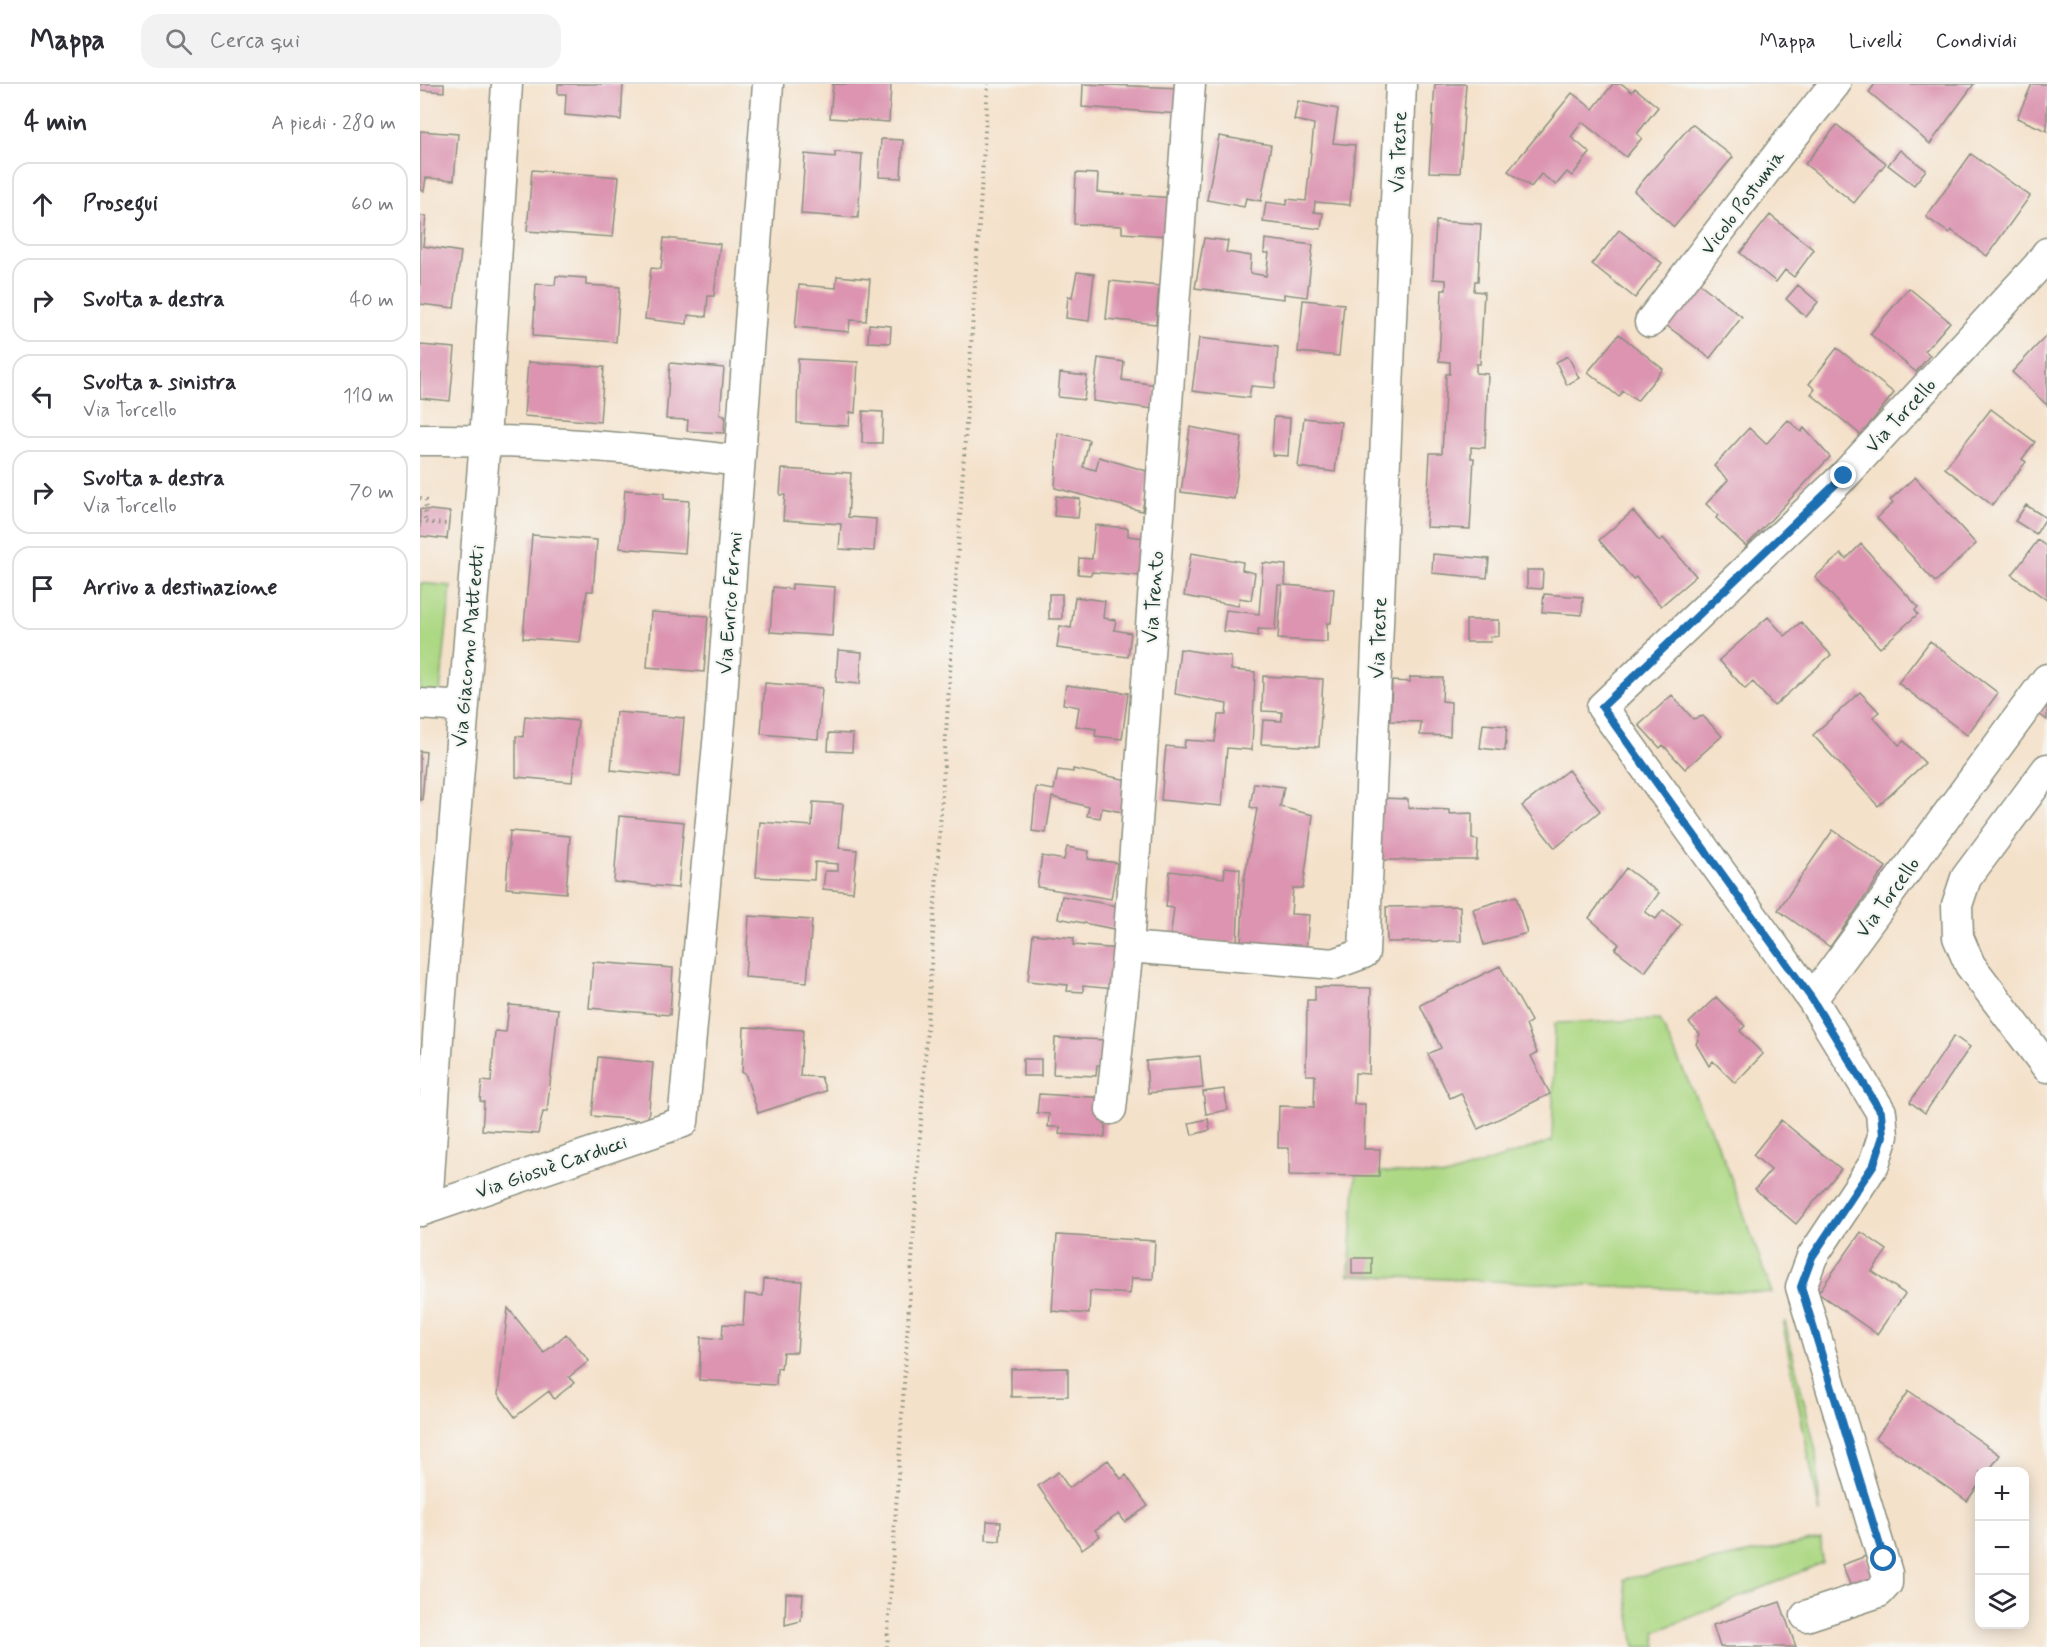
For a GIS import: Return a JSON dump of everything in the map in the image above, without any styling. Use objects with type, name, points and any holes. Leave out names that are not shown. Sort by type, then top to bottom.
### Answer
[{"type":"street","name":"Via Giacomo Matteotti","points":[[423,1209],[485,440],[507,84]]},
{"type":"street","name":"Via Enrico Fermi","points":[[683,1122],[720,722],[768,84]]},
{"type":"street","name":"Via Trento","points":[[1111,1109],[1128,947],[1190,84]]},
{"type":"street","name":"Via Treste","points":[[1128,947],[1334,964],[1364,953],[1401,84]]},
{"type":"street","name":"Vicolo Postumia","points":[[1650,322],[1835,84]]},
{"type":"street","name":"Via Torcello","points":[[1806,1616],[1879,1592],[1887,1582],[1884,1559],[1801,1287],[1812,1257],[1874,1164],[1883,1136],[1881,1112],[1812,999],[1602,707],[1844,476],[2044,264]]},
{"type":"street","points":[[420,440],[485,440],[678,453],[739,461]]},
{"type":"street","name":"Via Torcello","points":[[1812,999],[2047,679]]},
{"type":"street","points":[[420,704],[464,707]]},
{"type":"street","points":[[2047,769],[1966,878],[1957,905],[1958,937],[1970,965],[2047,1067]]},
{"type":"street","name":"Via Giosuè Carducci","points":[[423,1209],[683,1122]]},
{"type":"path","points":[[887,1647],[988,84]]},
{"type":"path","points":[[420,498],[426,500],[422,522],[457,524]]},
{"type":"green space","points":[[420,583],[451,586],[440,693],[420,692]]},
{"type":"green space","points":[[1660,1020],[1725,1161],[1772,1293],[1349,1275],[1356,1170],[1446,1176],[1552,1141],[1555,1023]]},
{"type":"green space","points":[[1785,1322],[1816,1451],[1820,1514],[1783,1325]]},
{"type":"green space","points":[[1821,1539],[1822,1563],[1655,1632],[1657,1647],[1635,1647],[1624,1579]]},
{"type":"building","points":[[420,84],[444,84],[444,92],[420,90]]},
{"type":"building","points":[[558,84],[623,84],[621,120],[565,115],[566,94],[558,94]]},
{"type":"building","points":[[833,84],[891,84],[889,122],[830,118]]},
{"type":"building","points":[[1083,84],[1181,88],[1179,114],[1082,107]]},
{"type":"building","points":[[1435,84],[1466,84],[1460,173],[1429,172]]},
{"type":"building","points":[[1613,84],[1622,84],[1632,92],[1635,88],[1658,107],[1637,134],[1642,138],[1626,157],[1582,122],[1571,137],[1590,153],[1572,176],[1567,172],[1556,185],[1541,174],[1531,187],[1508,171],[1572,93],[1593,109]]},
{"type":"building","points":[[1875,84],[1974,84],[1930,144],[1869,92]]},
{"type":"building","points":[[2032,84],[2047,84],[2047,131],[2017,118]]},
{"type":"building","points":[[1298,101],[1338,109],[1333,143],[1355,145],[1350,205],[1315,202],[1314,212],[1323,213],[1321,229],[1263,222],[1266,202],[1287,205],[1287,199],[1306,201],[1314,124],[1294,120]]},
{"type":"building","points":[[1692,124],[1733,157],[1674,227],[1634,191]]},
{"type":"building","points":[[1837,125],[1886,163],[1854,203],[1805,164]]},
{"type":"building","points":[[420,131],[458,134],[454,180],[426,178],[424,191],[420,190]]},
{"type":"building","points":[[1219,136],[1271,145],[1261,201],[1246,198],[1244,207],[1207,200]]},
{"type":"building","points":[[881,139],[903,140],[901,178],[879,177]]},
{"type":"building","points":[[1900,150],[1926,170],[1914,185],[1888,165]]},
{"type":"building","points":[[835,152],[862,154],[858,218],[801,214],[805,154],[835,157]]},
{"type":"building","points":[[1971,154],[2030,196],[1987,256],[1951,230],[1949,233],[1926,217]]},
{"type":"building","points":[[532,170],[619,177],[613,237],[527,231]]},
{"type":"building","points":[[1076,173],[1098,174],[1097,192],[1173,198],[1171,236],[1122,233],[1122,226],[1074,224]]},
{"type":"building","points":[[1770,215],[1814,250],[1794,277],[1785,270],[1776,282],[1740,253]]},
{"type":"building","points":[[420,216],[426,216],[423,246],[461,252],[454,308],[420,304]]},
{"type":"building","points":[[1436,221],[1481,224],[1478,281],[1475,281],[1474,291],[1484,292],[1480,364],[1476,364],[1476,373],[1488,374],[1485,448],[1471,447],[1471,458],[1474,458],[1470,529],[1426,527],[1430,453],[1442,453],[1446,374],[1450,374],[1450,362],[1439,361],[1442,290],[1446,290],[1446,280],[1433,279]]},
{"type":"building","points":[[1619,230],[1662,263],[1635,298],[1592,264]]},
{"type":"building","points":[[664,238],[720,244],[714,296],[708,296],[706,317],[688,315],[687,324],[645,319],[651,268],[661,269]]},
{"type":"building","points":[[1204,238],[1228,241],[1226,252],[1251,256],[1250,273],[1266,276],[1269,253],[1264,253],[1265,239],[1313,245],[1307,297],[1284,294],[1284,299],[1195,288]]},
{"type":"building","points":[[1077,272],[1094,274],[1089,321],[1066,318],[1068,296],[1072,297]]},
{"type":"building","points":[[556,276],[586,278],[586,285],[620,287],[616,342],[533,336],[536,284],[555,285]]},
{"type":"building","points":[[837,276],[870,279],[866,321],[850,320],[849,332],[795,327],[799,285],[836,288]]},
{"type":"building","points":[[1110,281],[1159,286],[1156,324],[1106,319]]},
{"type":"building","points":[[1699,283],[1742,317],[1710,358],[1666,325]]},
{"type":"building","points":[[1798,285],[1818,302],[1806,317],[1786,299]]},
{"type":"building","points":[[1909,288],[1950,322],[1925,351],[1930,355],[1916,372],[1870,334]]},
{"type":"building","points":[[1303,300],[1344,304],[1339,356],[1298,352]]},
{"type":"building","points":[[869,324],[891,326],[890,343],[868,342]]},
{"type":"building","points":[[1619,334],[1663,369],[1637,401],[1623,391],[1619,397],[1588,372]]},
{"type":"building","points":[[2047,335],[2047,405],[2012,372]]},
{"type":"building","points":[[1199,338],[1278,347],[1275,388],[1251,386],[1249,398],[1192,391]]},
{"type":"building","points":[[420,345],[455,348],[450,401],[420,398]]},
{"type":"building","points":[[1837,348],[1894,393],[1861,435],[1811,394],[1815,389],[1809,384]]},
{"type":"building","points":[[1568,356],[1579,378],[1567,385],[1556,362]]},
{"type":"building","points":[[1098,358],[1124,362],[1122,380],[1157,385],[1154,409],[1093,401]]},
{"type":"building","points":[[798,359],[858,362],[855,413],[850,412],[849,426],[797,423]]},
{"type":"building","points":[[528,362],[604,367],[600,422],[524,416]]},
{"type":"building","points":[[670,363],[724,368],[720,415],[725,416],[724,433],[687,431],[688,420],[666,419]]},
{"type":"building","points":[[1060,373],[1087,376],[1084,400],[1058,397]]},
{"type":"building","points":[[1991,409],[2035,442],[2022,459],[2026,462],[1992,505],[1945,468]]},
{"type":"building","points":[[863,411],[883,412],[882,443],[862,443]]},
{"type":"building","points":[[1274,417],[1290,418],[1288,456],[1272,455]]},
{"type":"building","points":[[1304,418],[1341,422],[1335,472],[1298,467]]},
{"type":"building","points":[[1788,420],[1801,432],[1804,428],[1830,457],[1746,546],[1716,518],[1718,515],[1706,504],[1728,480],[1714,466],[1749,428],[1766,444]]},
{"type":"building","points":[[1190,427],[1242,437],[1234,499],[1181,492]]},
{"type":"building","points":[[1058,433],[1089,440],[1083,467],[1096,470],[1099,457],[1150,472],[1142,511],[1055,488]]},
{"type":"building","points":[[782,469],[851,473],[848,517],[876,519],[874,551],[839,549],[841,524],[783,520],[785,495],[780,495]]},
{"type":"building","points":[[1915,477],[1976,544],[1935,582],[1877,518],[1893,503],[1890,500]]},
{"type":"building","points":[[625,490],[664,493],[664,499],[689,501],[685,553],[620,548]]},
{"type":"building","points":[[1056,496],[1080,499],[1078,518],[1054,516]]},
{"type":"building","points":[[2026,505],[2046,518],[2036,534],[2015,521]]},
{"type":"building","points":[[420,509],[450,512],[447,539],[420,536]]},
{"type":"building","points":[[1633,511],[1659,541],[1663,538],[1696,576],[1661,606],[1636,577],[1633,579],[1599,540]]},
{"type":"building","points":[[1095,525],[1128,528],[1128,536],[1145,538],[1142,576],[1092,572],[1091,575],[1078,574],[1079,558],[1092,559]]},
{"type":"building","points":[[532,535],[597,540],[593,591],[587,591],[580,642],[523,638]]},
{"type":"building","points":[[2038,540],[2047,547],[2047,600],[2012,575]]},
{"type":"building","points":[[1861,544],[1918,607],[1915,610],[1918,614],[1880,648],[1815,577],[1841,554],[1846,559]]},
{"type":"building","points":[[1191,553],[1243,562],[1242,570],[1255,573],[1251,600],[1240,598],[1238,606],[1184,596]]},
{"type":"building","points":[[1433,554],[1489,559],[1487,578],[1432,573]]},
{"type":"building","points":[[1263,563],[1286,565],[1285,585],[1334,589],[1331,623],[1327,623],[1327,642],[1278,639],[1282,585],[1278,585],[1275,630],[1258,629],[1258,636],[1223,631],[1226,610],[1259,614]]},
{"type":"building","points":[[1527,570],[1543,570],[1542,589],[1527,588]]},
{"type":"building","points":[[792,584],[835,587],[832,636],[770,632],[773,587],[792,589]]},
{"type":"building","points":[[1049,594],[1062,594],[1062,619],[1049,619]]},
{"type":"building","points":[[1544,594],[1583,597],[1582,615],[1542,612]]},
{"type":"building","points":[[1075,597],[1105,601],[1103,618],[1116,620],[1114,630],[1131,633],[1128,657],[1057,648],[1060,626],[1071,628]]},
{"type":"building","points":[[651,612],[708,616],[704,672],[647,667]]},
{"type":"building","points":[[1768,617],[1785,636],[1801,622],[1831,655],[1774,706],[1753,682],[1745,689],[1719,660]]},
{"type":"building","points":[[1466,620],[1499,620],[1499,636],[1490,637],[1491,642],[1466,642]]},
{"type":"building","points":[[1930,641],[1998,693],[1967,735],[1898,683]]},
{"type":"building","points":[[1180,649],[1231,657],[1231,670],[1255,672],[1252,750],[1227,748],[1222,806],[1161,800],[1166,746],[1184,748],[1185,740],[1215,742],[1218,715],[1226,715],[1227,704],[1175,694]]},
{"type":"building","points":[[838,650],[862,652],[860,684],[836,682]]},
{"type":"building","points":[[1263,676],[1323,679],[1319,747],[1261,744],[1263,720],[1282,721],[1282,712],[1262,711]]},
{"type":"building","points":[[1410,677],[1443,678],[1442,701],[1451,702],[1450,736],[1420,735],[1421,722],[1390,721],[1392,681],[1410,682]]},
{"type":"building","points":[[765,683],[822,688],[818,739],[761,734]]},
{"type":"building","points":[[1066,685],[1128,693],[1122,739],[1095,736],[1096,729],[1076,726],[1079,707],[1063,704]]},
{"type":"building","points":[[1860,692],[1879,712],[1873,717],[1899,745],[1904,741],[1925,763],[1878,806],[1813,735]]},
{"type":"building","points":[[1672,695],[1693,719],[1703,716],[1722,736],[1685,769],[1663,745],[1660,748],[1639,725]]},
{"type":"building","points":[[2047,703],[2047,720],[2039,714]]},
{"type":"building","points":[[616,712],[684,718],[679,777],[611,770]]},
{"type":"building","points":[[525,716],[578,721],[572,782],[516,777],[516,736],[523,737]]},
{"type":"building","points":[[1483,724],[1507,726],[1505,751],[1480,748]]},
{"type":"building","points":[[829,733],[853,734],[852,752],[828,751]]},
{"type":"building","points":[[420,751],[426,752],[422,800],[420,800]]},
{"type":"building","points":[[1073,769],[1128,780],[1122,812],[1102,808],[1100,818],[1087,816],[1089,807],[1052,797],[1046,833],[1032,831],[1036,787],[1054,790],[1058,770],[1073,772]]},
{"type":"building","points":[[1568,770],[1600,811],[1555,848],[1522,806]]},
{"type":"building","points":[[1254,783],[1284,787],[1280,807],[1313,815],[1303,888],[1293,888],[1291,914],[1309,915],[1306,951],[1241,945],[1244,880],[1257,809],[1250,807]]},
{"type":"building","points":[[1380,798],[1408,799],[1408,808],[1449,810],[1449,814],[1472,813],[1472,839],[1478,840],[1477,860],[1379,860]]},
{"type":"building","points":[[813,802],[843,804],[839,848],[857,850],[853,892],[823,889],[825,871],[838,871],[838,864],[815,862],[814,880],[756,877],[760,822],[812,826]]},
{"type":"building","points":[[619,816],[684,822],[678,888],[614,882]]},
{"type":"building","points":[[1833,830],[1886,867],[1830,947],[1778,910]]},
{"type":"building","points":[[510,831],[570,836],[566,893],[506,888]]},
{"type":"building","points":[[1067,847],[1089,851],[1088,859],[1117,863],[1111,899],[1037,887],[1042,856],[1064,860]]},
{"type":"building","points":[[1225,867],[1240,869],[1237,944],[1170,940],[1174,908],[1166,907],[1170,871],[1224,878]]},
{"type":"building","points":[[1626,868],[1659,893],[1645,912],[1656,919],[1663,910],[1681,924],[1645,972],[1615,949],[1619,944],[1589,918]]},
{"type":"building","points":[[1062,896],[1118,906],[1114,929],[1058,918]]},
{"type":"building","points":[[1516,896],[1527,933],[1484,945],[1473,909]]},
{"type":"building","points":[[1460,906],[1461,941],[1387,942],[1386,907]]},
{"type":"building","points":[[749,916],[812,920],[807,982],[745,977]]},
{"type":"building","points":[[1033,934],[1074,938],[1073,945],[1119,949],[1115,989],[1083,986],[1083,992],[1067,991],[1068,985],[1028,981]]},
{"type":"building","points":[[593,962],[673,968],[670,1015],[589,1008]]},
{"type":"building","points":[[1500,966],[1531,1021],[1526,1025],[1537,1053],[1531,1056],[1550,1094],[1478,1129],[1461,1093],[1450,1098],[1428,1054],[1441,1048],[1420,1005]]},
{"type":"building","points":[[1315,987],[1371,988],[1369,1074],[1355,1073],[1354,1104],[1365,1104],[1364,1149],[1380,1149],[1379,1176],[1289,1175],[1289,1148],[1278,1148],[1279,1106],[1314,1107],[1315,1075],[1306,1075],[1307,1000],[1315,1000]]},
{"type":"building","points":[[1716,997],[1745,1026],[1740,1031],[1763,1054],[1735,1083],[1713,1061],[1709,1066],[1696,1044],[1700,1034],[1689,1023]]},
{"type":"building","points":[[509,1005],[558,1009],[547,1112],[543,1112],[538,1134],[482,1130],[484,1102],[480,1101],[482,1081],[491,1082],[495,1031],[506,1032]]},
{"type":"building","points":[[744,1027],[803,1030],[800,1076],[821,1077],[826,1091],[758,1113],[745,1073],[742,1073]]},
{"type":"building","points":[[1954,1036],[1970,1047],[1925,1113],[1910,1102]]},
{"type":"building","points":[[1055,1038],[1109,1040],[1107,1065],[1097,1065],[1096,1076],[1053,1074]]},
{"type":"building","points":[[1200,1056],[1203,1088],[1148,1093],[1146,1061]]},
{"type":"building","points":[[598,1057],[653,1063],[648,1121],[592,1116]]},
{"type":"building","points":[[1023,1059],[1041,1059],[1041,1076],[1023,1076]]},
{"type":"building","points":[[1224,1089],[1228,1110],[1206,1114],[1203,1092]]},
{"type":"building","points":[[1039,1094],[1107,1098],[1105,1137],[1059,1134],[1060,1127],[1048,1127],[1049,1114],[1037,1113]]},
{"type":"building","points":[[1208,1119],[1210,1130],[1192,1135],[1189,1123]]},
{"type":"building","points":[[1781,1120],[1841,1169],[1796,1224],[1755,1189],[1771,1170],[1753,1155]]},
{"type":"building","points":[[1861,1232],[1887,1250],[1872,1271],[1905,1294],[1877,1334],[1818,1293]]},
{"type":"building","points":[[1057,1235],[1155,1241],[1153,1279],[1132,1278],[1130,1294],[1090,1291],[1089,1314],[1052,1311]]},
{"type":"building","points":[[1352,1258],[1372,1258],[1372,1274],[1352,1274]]},
{"type":"building","points":[[764,1279],[802,1281],[797,1352],[783,1352],[781,1369],[777,1368],[776,1385],[699,1380],[701,1337],[722,1339],[723,1324],[743,1325],[745,1294],[763,1296]]},
{"type":"building","points":[[508,1308],[544,1353],[566,1334],[589,1361],[569,1377],[574,1383],[554,1399],[549,1391],[515,1417],[498,1394]]},
{"type":"building","points":[[1068,1368],[1068,1396],[1011,1397],[1011,1369]]},
{"type":"building","points":[[1909,1391],[2000,1455],[1992,1467],[1975,1467],[1975,1490],[1967,1501],[1876,1438]]},
{"type":"building","points":[[1108,1460],[1121,1479],[1126,1475],[1148,1506],[1125,1522],[1119,1514],[1095,1530],[1100,1536],[1082,1549],[1038,1486],[1058,1472],[1069,1488]]},
{"type":"building","points":[[987,1521],[1001,1522],[1000,1541],[986,1540]]},
{"type":"building","points":[[1866,1556],[1876,1579],[1852,1589],[1842,1565]]},
{"type":"building","points":[[786,1593],[803,1594],[801,1621],[785,1625]]},
{"type":"building","points":[[1780,1602],[1796,1647],[1720,1647],[1713,1625]]},
{"type":"route","points":[[1844,476],[1602,707],[1812,999],[1881,1112],[1883,1136],[1874,1164],[1812,1257],[1803,1275],[1801,1287],[1884,1559]]}]
